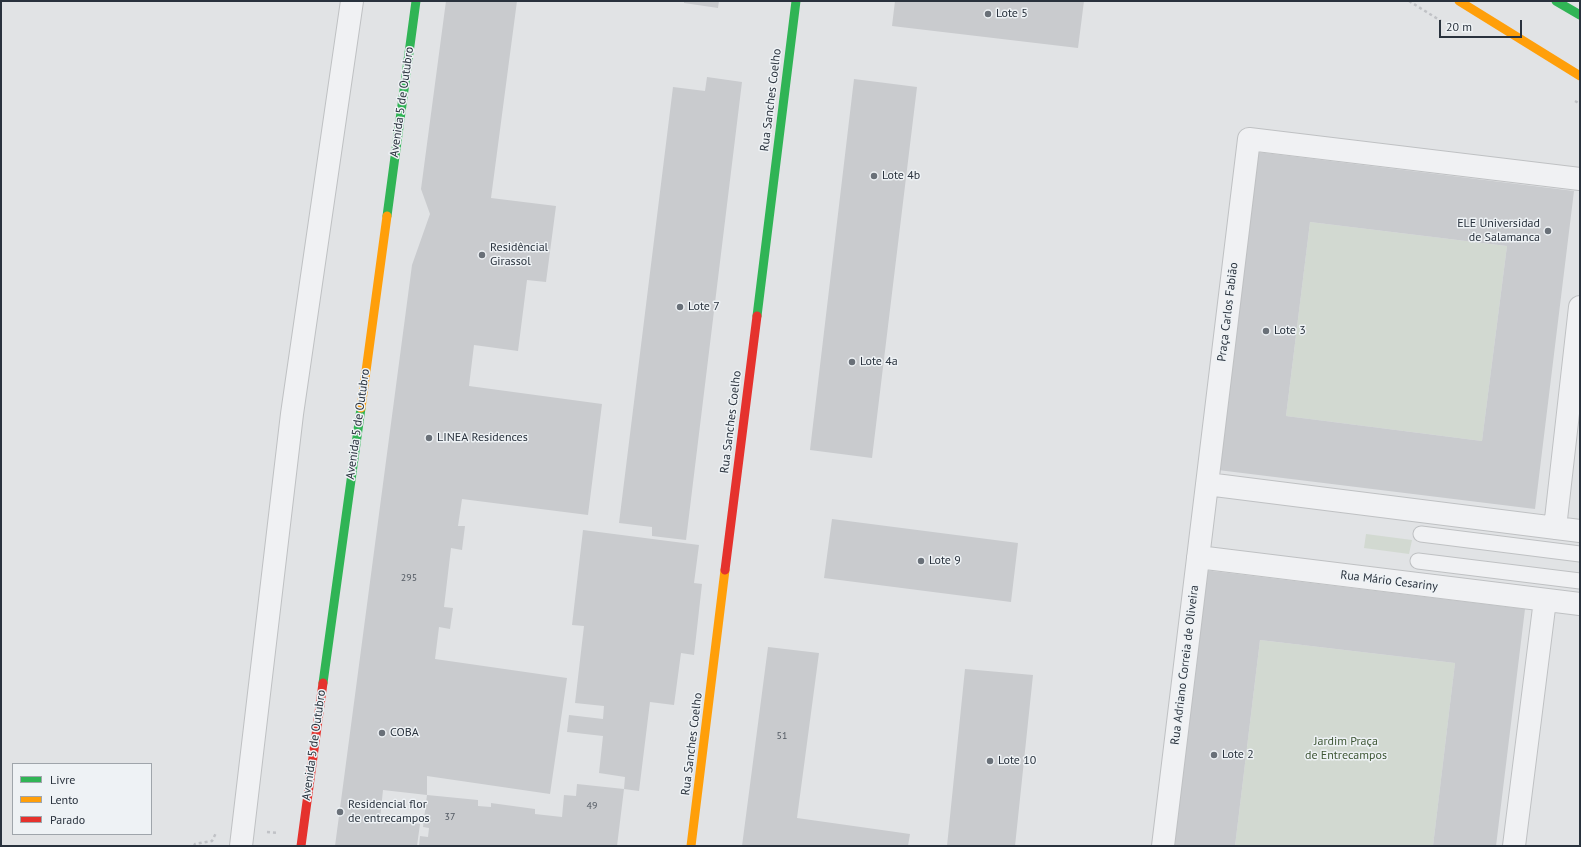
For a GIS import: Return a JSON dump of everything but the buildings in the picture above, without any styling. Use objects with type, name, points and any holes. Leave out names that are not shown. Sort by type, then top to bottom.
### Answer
[{"type":"street","points":[[240,846],[292,414],[352,1]]},
{"type":"street","name":"Avenida 5 de Outubro","points":[[301,846],[416,1]]},
{"type":"street","name":"Rua Sanches Coelho","points":[[691,846],[796,1]]},
{"type":"street","points":[[1458,1],[1580,76]]},
{"type":"street","points":[[1556,1],[1580,15]]},
{"type":"street","name":"Praça Carlos Fabião","points":[[1207,484],[1249,139],[1580,179]]},
{"type":"street","points":[[1554,528],[1580,307]]},
{"type":"street","points":[[1207,484],[1580,531]]},
{"type":"street","name":"Rua Adriano Correia de Oliveira","points":[[1163,846],[1207,484]]},
{"type":"street","name":"Rua Mário Cesariny","points":[[1198,557],[1580,604]]},
{"type":"street","points":[[1514,846],[1545,600]]},
{"type":"lane","points":[[1421,534],[1580,554]]},
{"type":"lane","name":"Rua Mário Cesariny","points":[[1418,561],[1580,581]]},
{"type":"green space","points":[[1310,222],[1507,246],[1482,441],[1286,416]]},
{"type":"green space","points":[[1366,534],[1412,540],[1409,554],[1364,548]]},
{"type":"green space","name":"Jardim Praça de Entrecampos","points":[[1260,640],[1455,663],[1433,846],[1235,846]]},
{"type":"traffic: fast","points":[[387,216],[416,1]]},
{"type":"traffic: fast","points":[[757,316],[796,1]]},
{"type":"traffic: fast","points":[[1556,1],[1580,15]]},
{"type":"traffic: fast","points":[[323,683],[361,408]]},
{"type":"traffic: slow","points":[[1459,1],[1580,76]]},
{"type":"traffic: slow","points":[[361,408],[387,216]]},
{"type":"traffic: slow","points":[[691,846],[725,570]]},
{"type":"traffic: jam","points":[[725,570],[757,316]]},
{"type":"traffic: jam","points":[[301,846],[323,683]]},
{"type":"place","name":"Lote 5","points":[[988,14]]},
{"type":"place","name":"Lote 4b","points":[[874,176]]},
{"type":"place","name":"ELE Universidad de Salamanca","points":[[1548,231]]},
{"type":"place","name":"Residêncial Girassol","points":[[482,255]]},
{"type":"place","name":"Lote 7","points":[[680,307]]},
{"type":"place","name":"Lote 3","points":[[1266,331]]},
{"type":"place","name":"Lote 4a","points":[[852,362]]},
{"type":"place","name":"LINEA Residences","points":[[429,438]]},
{"type":"place","name":"Lote 9","points":[[921,561]]},
{"type":"place","name":"COBA","points":[[382,733]]},
{"type":"place","name":"Lote 2","points":[[1214,755]]},
{"type":"place","name":"Lote 10","points":[[990,761]]},
{"type":"place","name":"Residencial flor de entrecampos","points":[[340,812]]}]
